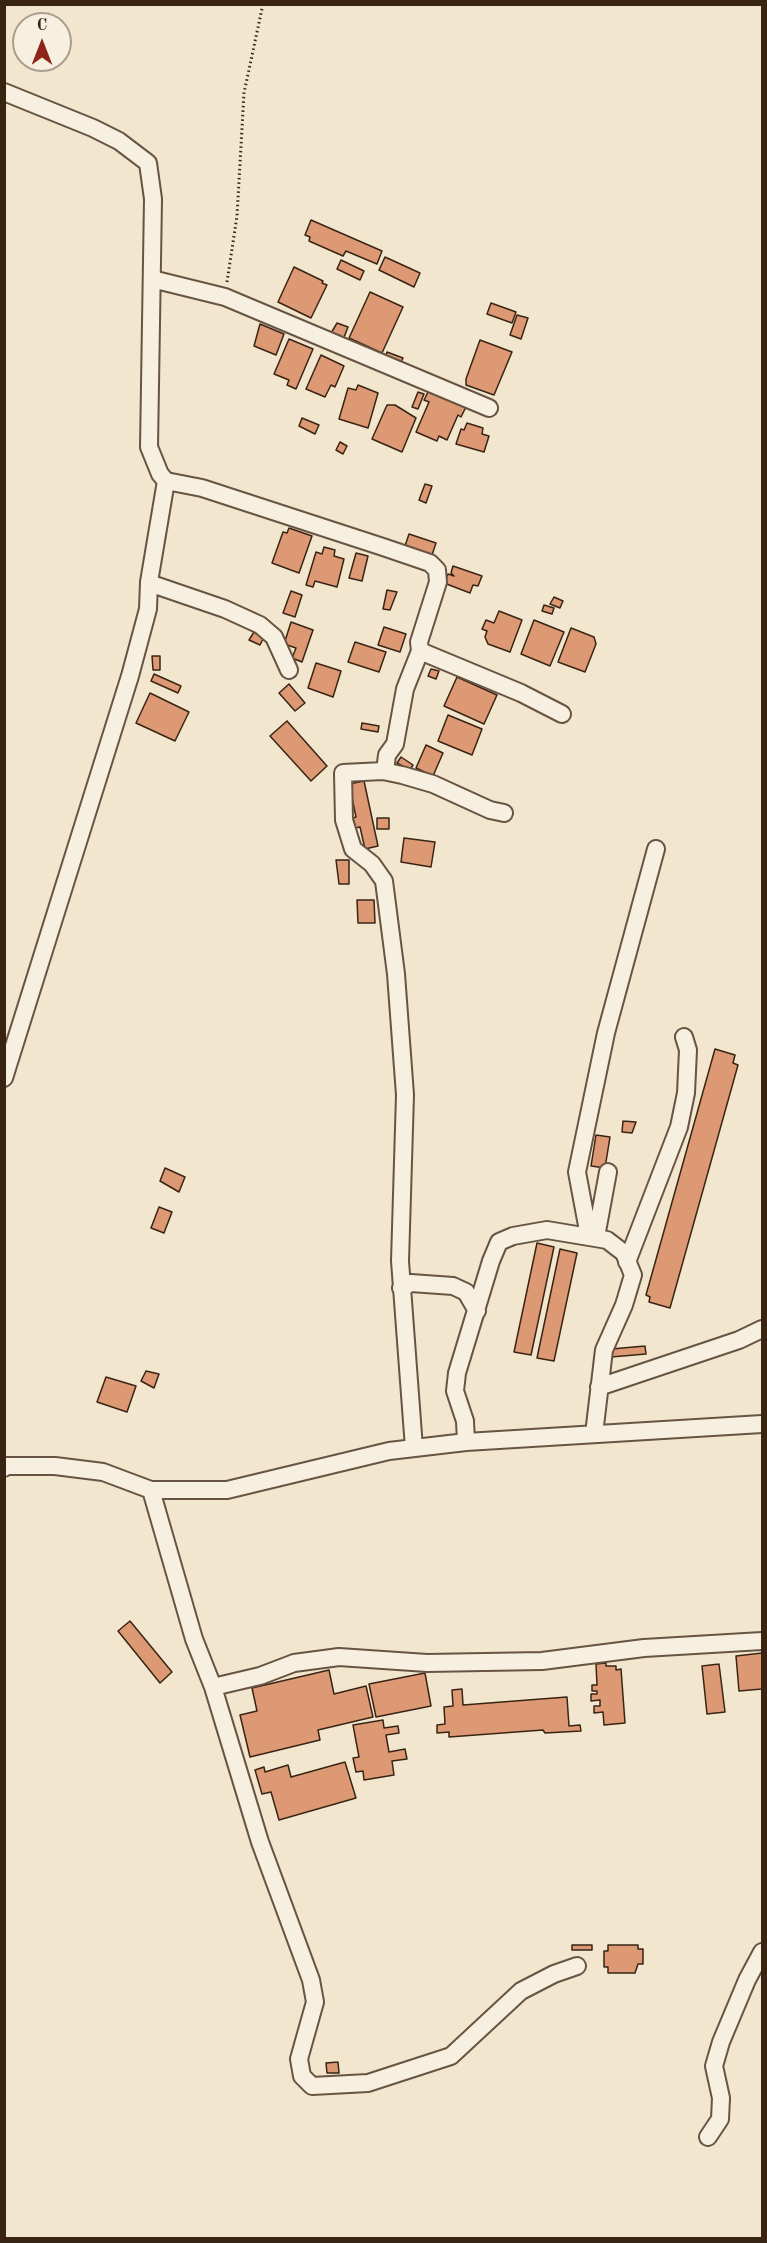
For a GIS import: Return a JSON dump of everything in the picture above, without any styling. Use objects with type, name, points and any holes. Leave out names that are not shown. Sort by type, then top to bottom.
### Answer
[{"type":"street","points":[[4,92],[93,128],[119,141],[148,163],[153,199],[149,447],[154,463],[166,480],[202,488],[430,563],[437,570],[438,582],[419,642],[420,651],[405,689],[395,744],[387,754],[385,771]]},
{"type":"street","points":[[152,279],[225,297],[489,408]]},
{"type":"street","points":[[4,1078],[113,735],[148,609],[149,584],[166,480]]},
{"type":"street","points":[[149,584],[225,609],[260,624],[274,637],[289,670]]},
{"type":"street","points":[[420,651],[521,693],[562,714]]},
{"type":"street","points":[[414,1448],[401,1288],[401,1174],[405,1095],[389,915],[384,881],[372,864],[352,849],[344,811],[343,773],[385,771],[433,784],[490,810],[504,813]]},
{"type":"street","points":[[592,1237],[577,1172],[606,1033],[656,849]]},
{"type":"street","points":[[627,1262],[679,1127],[686,1093],[688,1050],[684,1037]]},
{"type":"street","points":[[592,1237],[608,1172]]},
{"type":"street","points":[[466,1442],[465,1421],[455,1391],[457,1373],[499,1242],[513,1236],[547,1230],[607,1240],[624,1253],[633,1275],[624,1305],[604,1350],[594,1434]]},
{"type":"street","points":[[401,1288],[411,1283],[453,1287],[466,1292],[477,1311]]},
{"type":"street","points":[[599,1387],[730,1343],[762,1329]]},
{"type":"street","points":[[5,1466],[56,1466],[103,1472],[151,1490],[227,1490],[359,1457],[414,1448],[466,1442],[762,1424]]},
{"type":"street","points":[[151,1490],[194,1639],[213,1687],[260,1842],[311,1980],[315,2002],[299,2059],[302,2076],[312,2086],[368,2083],[451,2056],[521,1991],[554,1974],[577,1966]]},
{"type":"street","points":[[213,1687],[260,1676],[294,1663],[339,1657],[427,1663],[542,1661],[644,1648],[762,1641]]},
{"type":"street","points":[[708,2137],[720,2119],[721,2098],[714,2066],[721,2042],[747,1980],[762,1952]]},
{"type":"path","points":[[225,297],[237,216],[244,93],[263,4]]},
{"type":"building","points":[[311,220],[382,251],[377,264],[346,251],[343,256],[309,241],[310,237],[305,235]]},
{"type":"building","points":[[385,257],[420,273],[414,287],[379,270]]},
{"type":"building","points":[[341,260],[364,271],[360,280],[337,269]]},
{"type":"building","points":[[294,267],[327,285],[311,318],[278,302]]},
{"type":"building","points":[[370,292],[403,307],[382,353],[349,338]]},
{"type":"building","points":[[491,303],[516,312],[512,323],[487,314]]},
{"type":"building","points":[[517,315],[528,318],[521,339],[510,335]]},
{"type":"building","points":[[337,323],[348,327],[343,340],[330,335]]},
{"type":"building","points":[[260,324],[284,334],[276,355],[254,346]]},
{"type":"building","points":[[289,339],[313,349],[296,389],[287,385],[289,380],[274,374]]},
{"type":"building","points":[[480,340],[512,352],[494,395],[466,385]]},
{"type":"building","points":[[387,352],[403,358],[400,364],[385,358]]},
{"type":"building","points":[[321,355],[344,366],[335,387],[331,385],[325,397],[306,389]]},
{"type":"building","points":[[358,385],[378,393],[368,428],[339,419],[348,388],[356,390]]},
{"type":"building","points":[[429,390],[466,407],[461,417],[458,415],[447,440],[439,436],[437,441],[416,432],[429,402],[424,400]]},
{"type":"building","points":[[418,392],[424,394],[418,409],[412,407]]},
{"type":"building","points":[[387,405],[395,405],[416,418],[402,452],[372,439]]},
{"type":"building","points":[[302,418],[319,425],[315,434],[299,426]]},
{"type":"building","points":[[467,423],[483,428],[482,434],[489,436],[484,452],[456,444],[461,429],[464,430]]},
{"type":"building","points":[[340,442],[347,446],[343,454],[336,450]]},
{"type":"building","points":[[425,484],[432,486],[426,503],[419,500]]},
{"type":"building","points":[[289,528],[312,536],[299,573],[272,563],[283,532],[287,533]]},
{"type":"building","points":[[409,534],[436,543],[431,558],[404,549]]},
{"type":"building","points":[[324,547],[335,550],[334,556],[344,559],[337,587],[315,581],[313,587],[306,585],[316,552],[322,554]]},
{"type":"building","points":[[356,553],[368,556],[362,581],[349,578]]},
{"type":"building","points":[[453,566],[482,576],[478,586],[473,585],[470,593],[444,583],[448,574],[454,576],[451,573]]},
{"type":"building","points":[[387,590],[397,592],[390,610],[383,609]]},
{"type":"building","points":[[291,591],[302,595],[295,617],[283,613]]},
{"type":"building","points":[[554,597],[563,601],[560,608],[550,604]]},
{"type":"building","points":[[544,605],[554,608],[552,614],[542,611]]},
{"type":"building","points":[[499,611],[522,620],[510,652],[488,644],[485,637],[487,631],[482,629],[486,620],[494,623]]},
{"type":"building","points":[[534,620],[564,632],[550,666],[521,654]]},
{"type":"building","points":[[291,622],[313,630],[302,662],[292,658],[296,648],[287,645],[285,641]]},
{"type":"building","points":[[384,627],[406,634],[400,652],[378,645]]},
{"type":"building","points":[[571,628],[594,637],[596,644],[585,672],[558,662]]},
{"type":"building","points":[[254,632],[264,637],[260,645],[249,640]]},
{"type":"building","points":[[355,642],[386,652],[379,672],[348,662]]},
{"type":"building","points":[[152,656],[160,656],[160,670],[153,670]]},
{"type":"building","points":[[316,663],[341,671],[333,697],[308,688]]},
{"type":"building","points":[[431,669],[439,671],[436,679],[428,676]]},
{"type":"building","points":[[154,674],[181,686],[178,693],[151,681]]},
{"type":"building","points":[[457,677],[497,695],[484,724],[444,706]]},
{"type":"building","points":[[289,684],[305,703],[295,711],[279,693]]},
{"type":"building","points":[[150,693],[189,712],[175,741],[136,723]]},
{"type":"building","points":[[448,715],[482,729],[472,755],[438,741]]},
{"type":"building","points":[[287,721],[327,766],[311,781],[270,736]]},
{"type":"building","points":[[362,723],[379,726],[378,732],[361,729]]},
{"type":"building","points":[[426,745],[443,753],[433,776],[416,768]]},
{"type":"building","points":[[401,757],[413,765],[410,770],[397,763]]},
{"type":"building","points":[[364,781],[378,846],[365,849],[360,827],[355,828],[353,818],[356,817],[349,784]]},
{"type":"building","points":[[377,818],[389,818],[389,829],[377,829]]},
{"type":"building","points":[[404,838],[435,842],[431,867],[401,862]]},
{"type":"building","points":[[336,860],[349,860],[349,884],[339,884]]},
{"type":"building","points":[[357,900],[374,900],[375,923],[358,923]]},
{"type":"building","points":[[715,1049],[735,1055],[733,1063],[738,1065],[670,1308],[649,1302],[650,1297],[646,1295]]},
{"type":"building","points":[[623,1121],[636,1122],[632,1133],[622,1132]]},
{"type":"building","points":[[596,1135],[610,1137],[605,1168],[591,1166]]},
{"type":"building","points":[[165,1168],[185,1177],[179,1192],[160,1181]]},
{"type":"building","points":[[159,1207],[172,1212],[164,1233],[151,1228]]},
{"type":"building","points":[[537,1243],[554,1247],[531,1355],[514,1352]]},
{"type":"building","points":[[560,1249],[577,1253],[554,1361],[537,1358]]},
{"type":"building","points":[[645,1346],[646,1354],[611,1357],[611,1349]]},
{"type":"building","points":[[146,1371],[159,1374],[154,1388],[141,1381]]},
{"type":"building","points":[[106,1377],[136,1386],[127,1412],[97,1402]]},
{"type":"building","points":[[130,1621],[172,1672],[160,1683],[118,1631]]},
{"type":"building","points":[[762,1653],[762,1689],[739,1691],[736,1656]]},
{"type":"building","points":[[606,1663],[606,1666],[616,1666],[616,1670],[621,1669],[625,1723],[604,1725],[603,1712],[594,1713],[594,1706],[600,1706],[600,1700],[591,1701],[591,1694],[597,1694],[597,1691],[592,1691],[592,1685],[597,1685],[596,1664]]},
{"type":"building","points":[[719,1664],[725,1712],[707,1714],[702,1666]]},
{"type":"building","points":[[329,1670],[334,1694],[366,1686],[373,1717],[318,1730],[320,1740],[250,1757],[240,1715],[257,1711],[252,1688]]},
{"type":"building","points":[[425,1673],[431,1706],[376,1717],[369,1684]]},
{"type":"building","points":[[462,1689],[463,1705],[567,1697],[569,1726],[580,1725],[581,1731],[545,1733],[543,1730],[449,1737],[449,1732],[437,1733],[437,1725],[445,1724],[444,1707],[453,1706],[452,1690]]},
{"type":"building","points":[[383,1720],[384,1728],[398,1726],[399,1733],[386,1735],[389,1752],[405,1749],[407,1759],[392,1761],[394,1775],[364,1780],[363,1771],[356,1772],[353,1758],[359,1757],[353,1725]]},
{"type":"building","points":[[345,1762],[356,1798],[279,1820],[271,1792],[262,1794],[255,1770],[264,1767],[265,1772],[288,1765],[291,1777]]},
{"type":"building","points":[[572,1945],[592,1945],[592,1950],[572,1950]]},
{"type":"building","points":[[608,1945],[638,1945],[638,1949],[643,1949],[643,1964],[638,1964],[635,1973],[608,1973],[608,1967],[604,1967],[604,1951],[608,1951]]},
{"type":"building","points":[[338,2062],[339,2073],[327,2073],[326,2063]]}]
